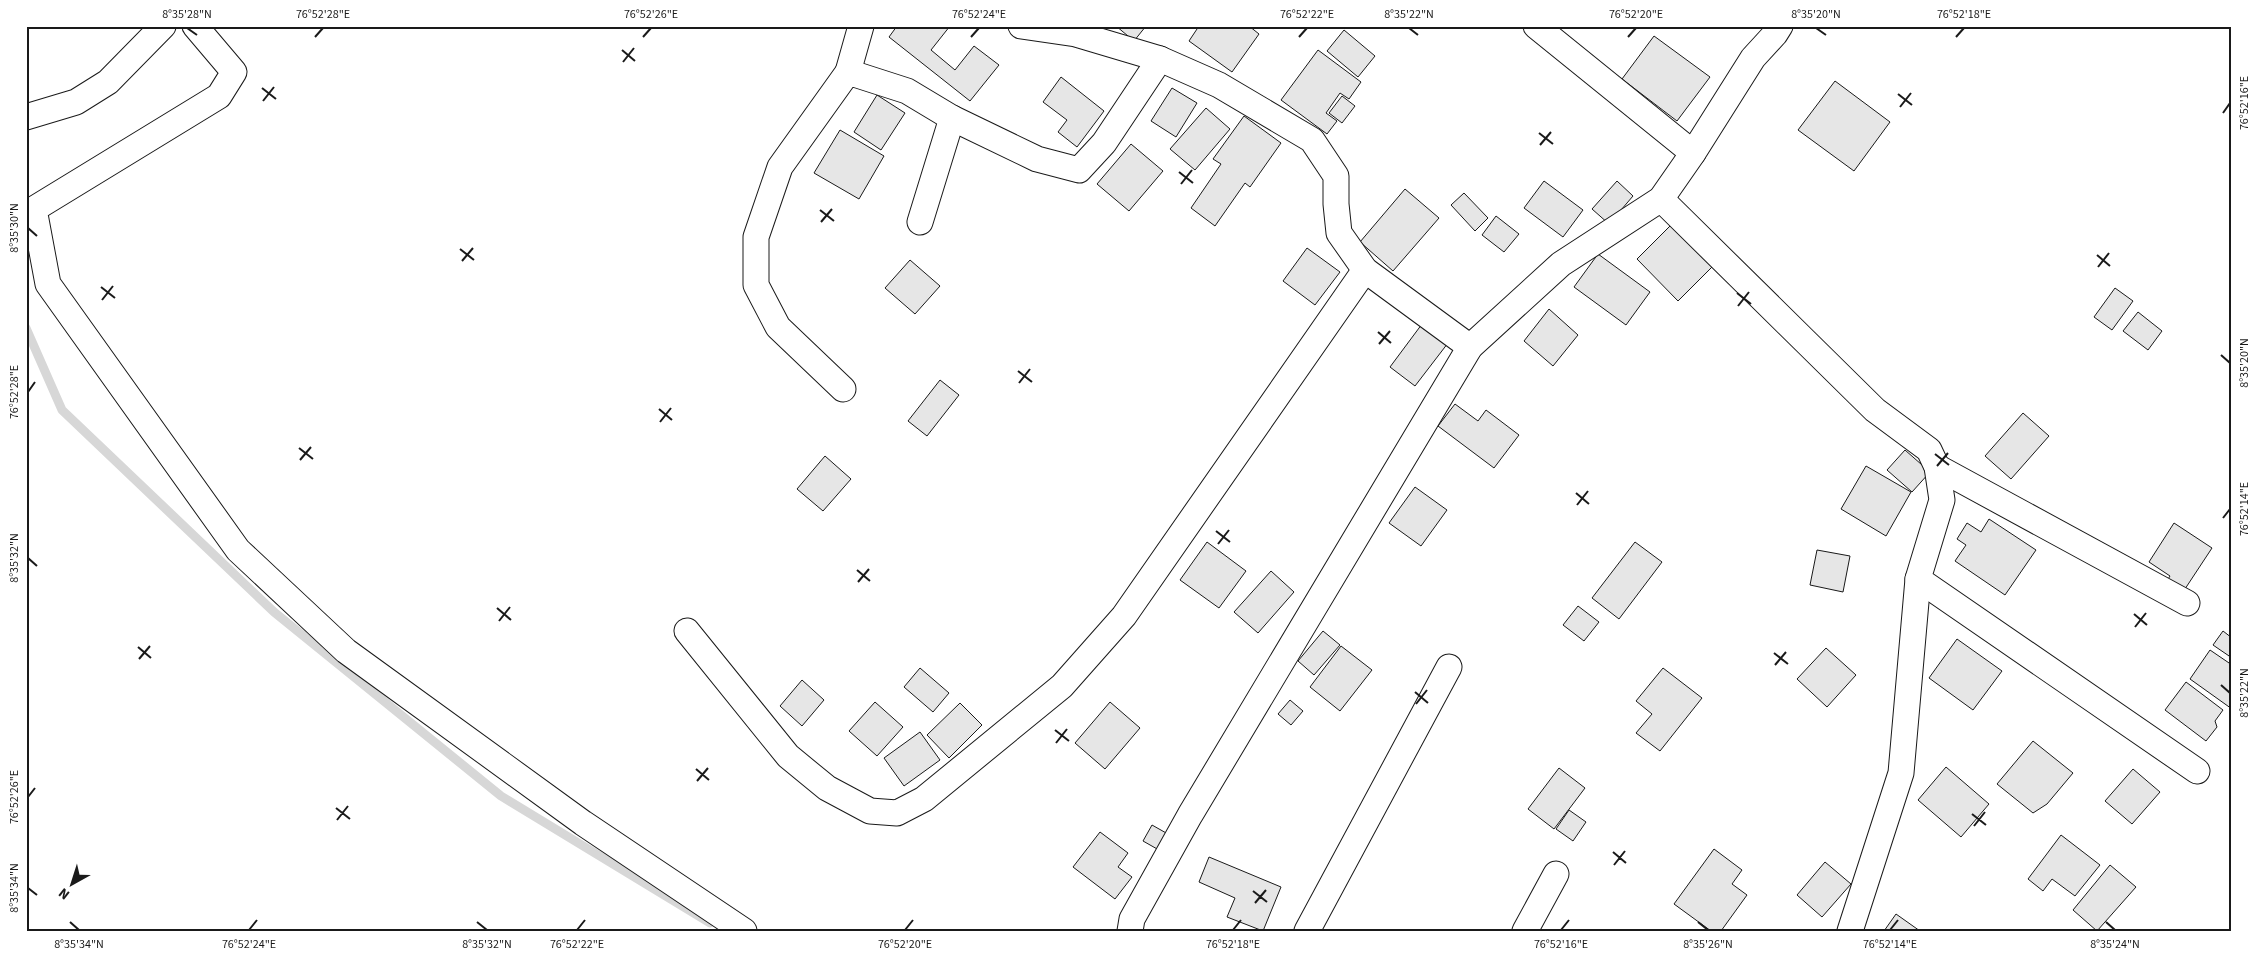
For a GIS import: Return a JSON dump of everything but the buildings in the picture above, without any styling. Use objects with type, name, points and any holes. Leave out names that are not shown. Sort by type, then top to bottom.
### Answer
[{"type":"street","points":[[26,117],[76,102],[108,82],[163,26]]},
{"type":"street","points":[[195,26],[234,72],[219,96],[34,209],[48,284],[238,550],[346,651],[582,823],[744,931]]},
{"type":"street","points":[[843,389],[778,327],[756,285],[756,237],[780,167],[848,72],[862,26]]},
{"type":"street","points":[[1021,26],[1076,34],[1160,59],[1219,85],[1312,140],[1336,176],[1339,233],[1365,270],[1470,347]]},
{"type":"street","points":[[1536,26],[1693,153]]},
{"type":"street","points":[[1130,931],[1132,918],[1190,815],[1470,347],[1562,264],[1661,199],[1693,153],[1753,58],[1780,26]]},
{"type":"street","points":[[848,72],[907,91],[952,118],[1037,159],[1079,170],[1104,143],[1160,59]]},
{"type":"street","points":[[920,222],[952,118]]},
{"type":"street","points":[[1661,199],[1875,410],[1929,450],[1937,467],[1942,500],[1918,579],[1901,773],[1850,931]]},
{"type":"street","points":[[687,630],[788,756],[827,788],[870,811],[897,812],[924,800],[1062,686],[1124,616],[1365,270]]},
{"type":"street","points":[[1937,467],[2187,603]]},
{"type":"street","points":[[1918,579],[2197,771]]},
{"type":"street","points":[[1307,931],[1449,668]]},
{"type":"street","points":[[1525,931],[1556,874]]},
{"type":"waterway","points":[[26,328],[62,410],[274,612],[501,796],[710,923]]}]
